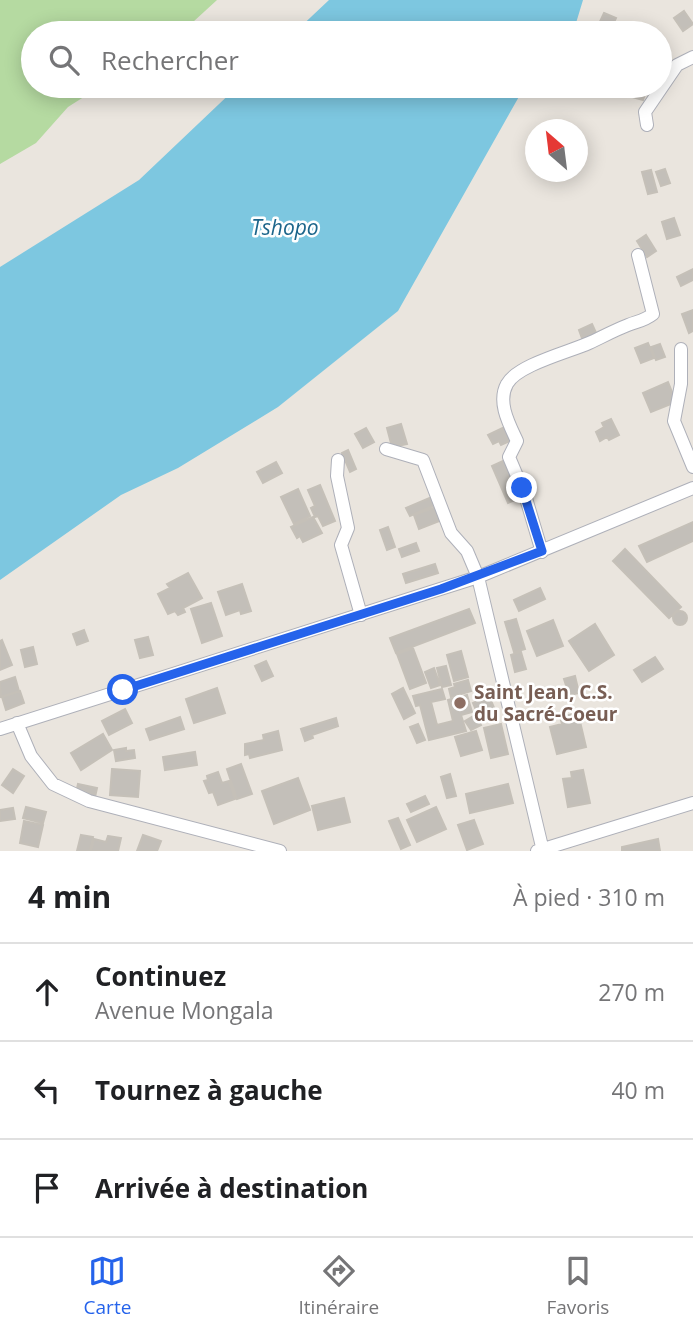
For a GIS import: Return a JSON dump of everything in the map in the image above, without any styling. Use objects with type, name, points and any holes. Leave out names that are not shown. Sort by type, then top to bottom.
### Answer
[{"type":"street","points":[[672,72],[677,65],[693,57]]},
{"type":"street","points":[[647,125],[645,112],[655,98]]},
{"type":"street","points":[[542,551],[525,495],[509,457],[517,441],[504,407],[506,385],[509,380],[542,359],[643,321],[653,314],[638,255]]},
{"type":"street","points":[[681,349],[681,384],[674,421],[693,467]]},
{"type":"street","points":[[386,449],[423,460],[451,533],[467,551],[478,577],[541,851],[693,803]]},
{"type":"street","points":[[338,460],[337,476],[348,528],[341,545],[361,615]]},
{"type":"street","points":[[0,729],[478,577],[693,488]]},
{"type":"street","points":[[17,723],[31,756],[53,784],[89,801],[280,851]]},
{"type":"green space","points":[[0,0],[217,0],[194,21],[21,21],[21,98],[82,98],[68,107],[36,143],[0,164]]},
{"type":"water","points":[[329,0],[583,0],[577,21],[307,21]]},
{"type":"water","name":"Tshopo","points":[[225,98],[518,98],[398,311],[278,407],[178,468],[121,495],[0,580],[0,267],[139,180]]},
{"type":"building","points":[[684,11],[693,24],[683,31],[674,18]]},
{"type":"building","points":[[604,13],[616,18],[615,21],[600,21]]},
{"type":"building","points":[[665,169],[670,183],[661,186],[656,172]]},
{"type":"building","points":[[651,170],[657,192],[648,194],[642,172]]},
{"type":"building","points":[[674,218],[680,235],[667,239],[662,222]]},
{"type":"building","points":[[646,235],[656,251],[647,257],[637,241]]},
{"type":"building","points":[[693,269],[693,280],[681,286],[677,277]]},
{"type":"building","points":[[693,310],[693,331],[689,333],[682,314]]},
{"type":"building","points":[[592,324],[597,335],[583,341],[579,330]]},
{"type":"building","points":[[648,343],[654,358],[641,363],[635,348]]},
{"type":"building","points":[[660,344],[665,357],[656,360],[651,347]]},
{"type":"building","points":[[668,382],[676,402],[651,412],[643,393]]},
{"type":"building","points":[[611,419],[619,435],[600,441],[596,432],[604,427],[602,423]]},
{"type":"building","points":[[401,424],[407,444],[392,447],[387,428]]},
{"type":"building","points":[[507,426],[512,440],[501,445],[499,441],[493,444],[488,435]]},
{"type":"building","points":[[366,428],[374,442],[363,448],[355,434]]},
{"type":"building","points":[[348,450],[356,469],[350,472],[342,453]]},
{"type":"building","points":[[505,460],[522,497],[508,503],[492,466]]},
{"type":"building","points":[[276,462],[282,473],[263,483],[257,472]]},
{"type":"building","points":[[320,485],[335,521],[323,526],[311,508],[315,506],[308,490]]},
{"type":"building","points":[[298,489],[310,516],[294,524],[281,497]]},
{"type":"building","points":[[434,496],[437,504],[410,516],[406,508]]},
{"type":"building","points":[[436,507],[442,520],[419,529],[414,515]]},
{"type":"building","points":[[313,517],[322,533],[303,542],[300,536],[297,538],[291,527]]},
{"type":"building","points":[[693,522],[693,541],[647,562],[639,546]]},
{"type":"building","points":[[388,527],[395,547],[387,550],[380,530]]},
{"type":"building","points":[[416,543],[419,551],[402,557],[399,549]]},
{"type":"building","points":[[625,549],[681,607],[669,618],[613,561]]},
{"type":"building","points":[[435,564],[438,573],[406,583],[403,574]]},
{"type":"building","points":[[188,573],[202,598],[183,608],[185,612],[178,615],[175,611],[168,614],[158,594],[170,588],[167,584]]},
{"type":"building","points":[[242,584],[251,611],[241,614],[240,610],[226,615],[218,592]]},
{"type":"building","points":[[540,588],[545,599],[519,611],[514,600]]},
{"type":"building","points":[[211,603],[222,636],[202,643],[191,609]]},
{"type":"building","points":[[469,609],[475,623],[396,653],[390,638]]},
{"type":"building","points":[[677,611],[683,611],[687,618],[683,625],[677,625],[673,621],[673,615]]},
{"type":"building","points":[[516,619],[525,649],[514,652],[505,622]]},
{"type":"building","points":[[553,620],[563,646],[537,656],[527,631]]},
{"type":"building","points":[[595,624],[614,655],[589,671],[569,641]]},
{"type":"building","points":[[84,630],[88,641],[77,645],[73,634]]},
{"type":"building","points":[[148,637],[153,655],[140,658],[135,640]]},
{"type":"building","points":[[2,640],[12,665],[0,670],[0,641]]},
{"type":"building","points":[[33,647],[37,664],[25,667],[21,650]]},
{"type":"building","points":[[413,648],[426,683],[410,689],[397,654]]},
{"type":"building","points":[[461,651],[468,677],[454,681],[447,655]]},
{"type":"building","points":[[521,652],[526,669],[515,672],[511,655]]},
{"type":"building","points":[[655,657],[663,669],[642,682],[634,670]]},
{"type":"building","points":[[266,661],[273,676],[262,681],[255,666]]},
{"type":"building","points":[[446,666],[451,685],[442,687],[437,668]]},
{"type":"building","points":[[434,668],[440,685],[431,688],[425,672]]},
{"type":"building","points":[[575,676],[579,693],[569,695],[564,679]]},
{"type":"building","points":[[15,677],[19,691],[1,697],[0,682]]},
{"type":"building","points":[[468,680],[471,691],[451,697],[449,689],[455,687],[454,684]]},
{"type":"building","points":[[217,688],[225,713],[194,723],[186,699]]},
{"type":"building","points":[[403,688],[415,713],[404,719],[392,694]]},
{"type":"building","points":[[442,689],[445,699],[431,702],[437,725],[453,721],[448,700],[467,695],[472,712],[461,715],[466,731],[429,740],[420,705],[416,706],[413,696]]},
{"type":"building","points":[[20,691],[24,703],[6,710],[2,697]]},
{"type":"building","points":[[489,696],[495,710],[479,717],[473,703]]},
{"type":"building","points":[[125,709],[132,723],[109,735],[102,721]]},
{"type":"building","points":[[578,713],[586,747],[557,754],[550,727],[562,724],[560,717]]},
{"type":"building","points":[[475,715],[481,725],[471,730],[465,721]]},
{"type":"building","points":[[180,717],[184,729],[150,740],[146,729]]},
{"type":"building","points":[[336,718],[338,726],[312,735],[313,738],[305,741],[301,729]]},
{"type":"building","points":[[418,724],[425,740],[417,743],[410,727]]},
{"type":"building","points":[[501,724],[508,754],[491,758],[484,728]]},
{"type":"building","points":[[278,731],[282,750],[250,758],[249,754],[245,755],[245,744],[264,740],[263,735]]},
{"type":"building","points":[[476,731],[482,750],[461,756],[455,737]]},
{"type":"building","points":[[103,734],[112,750],[81,770],[71,753]]},
{"type":"building","points":[[126,748],[126,751],[134,750],[135,758],[116,761],[114,750]]},
{"type":"building","points":[[195,752],[197,765],[165,770],[163,757]]},
{"type":"building","points":[[241,764],[252,794],[237,799],[227,769]]},
{"type":"building","points":[[13,769],[24,776],[13,793],[2,785]]},
{"type":"building","points":[[112,769],[140,771],[138,797],[110,795]]},
{"type":"building","points":[[583,770],[590,803],[568,807],[563,779],[572,778],[571,772]]},
{"type":"building","points":[[218,772],[222,783],[229,781],[235,799],[218,805],[213,792],[209,793],[204,781],[208,780],[207,776]]},
{"type":"building","points":[[450,774],[456,796],[447,798],[441,777]]},
{"type":"building","points":[[298,778],[310,810],[274,824],[262,791]]},
{"type":"building","points":[[78,784],[97,788],[95,797],[76,793]]},
{"type":"building","points":[[508,784],[513,803],[470,813],[466,794]]},
{"type":"building","points":[[425,796],[429,804],[411,812],[407,804]]},
{"type":"building","points":[[344,798],[350,822],[318,830],[312,806]]},
{"type":"building","points":[[26,807],[46,812],[43,823],[23,818]]},
{"type":"building","points":[[436,807],[446,829],[417,842],[407,820]]},
{"type":"building","points":[[13,808],[15,819],[0,821],[0,810]]},
{"type":"building","points":[[398,818],[410,845],[401,849],[389,821]]},
{"type":"building","points":[[474,820],[483,844],[467,850],[458,825]]},
{"type":"building","points":[[24,821],[43,825],[38,847],[20,843]]},
{"type":"building","points":[[81,835],[93,837],[90,851],[77,851]]},
{"type":"building","points":[[143,835],[161,841],[157,851],[137,851]]},
{"type":"building","points":[[108,836],[121,838],[118,851],[91,851],[94,839],[106,842]]},
{"type":"building","points":[[658,839],[660,851],[622,851],[622,847]]},
{"type":"place","name":"Saint Jean, C.S. du Sacré-Coeur","points":[[460,703]]},
{"type":"route","points":[[123,690],[478,577],[542,551],[522,488]]}]
